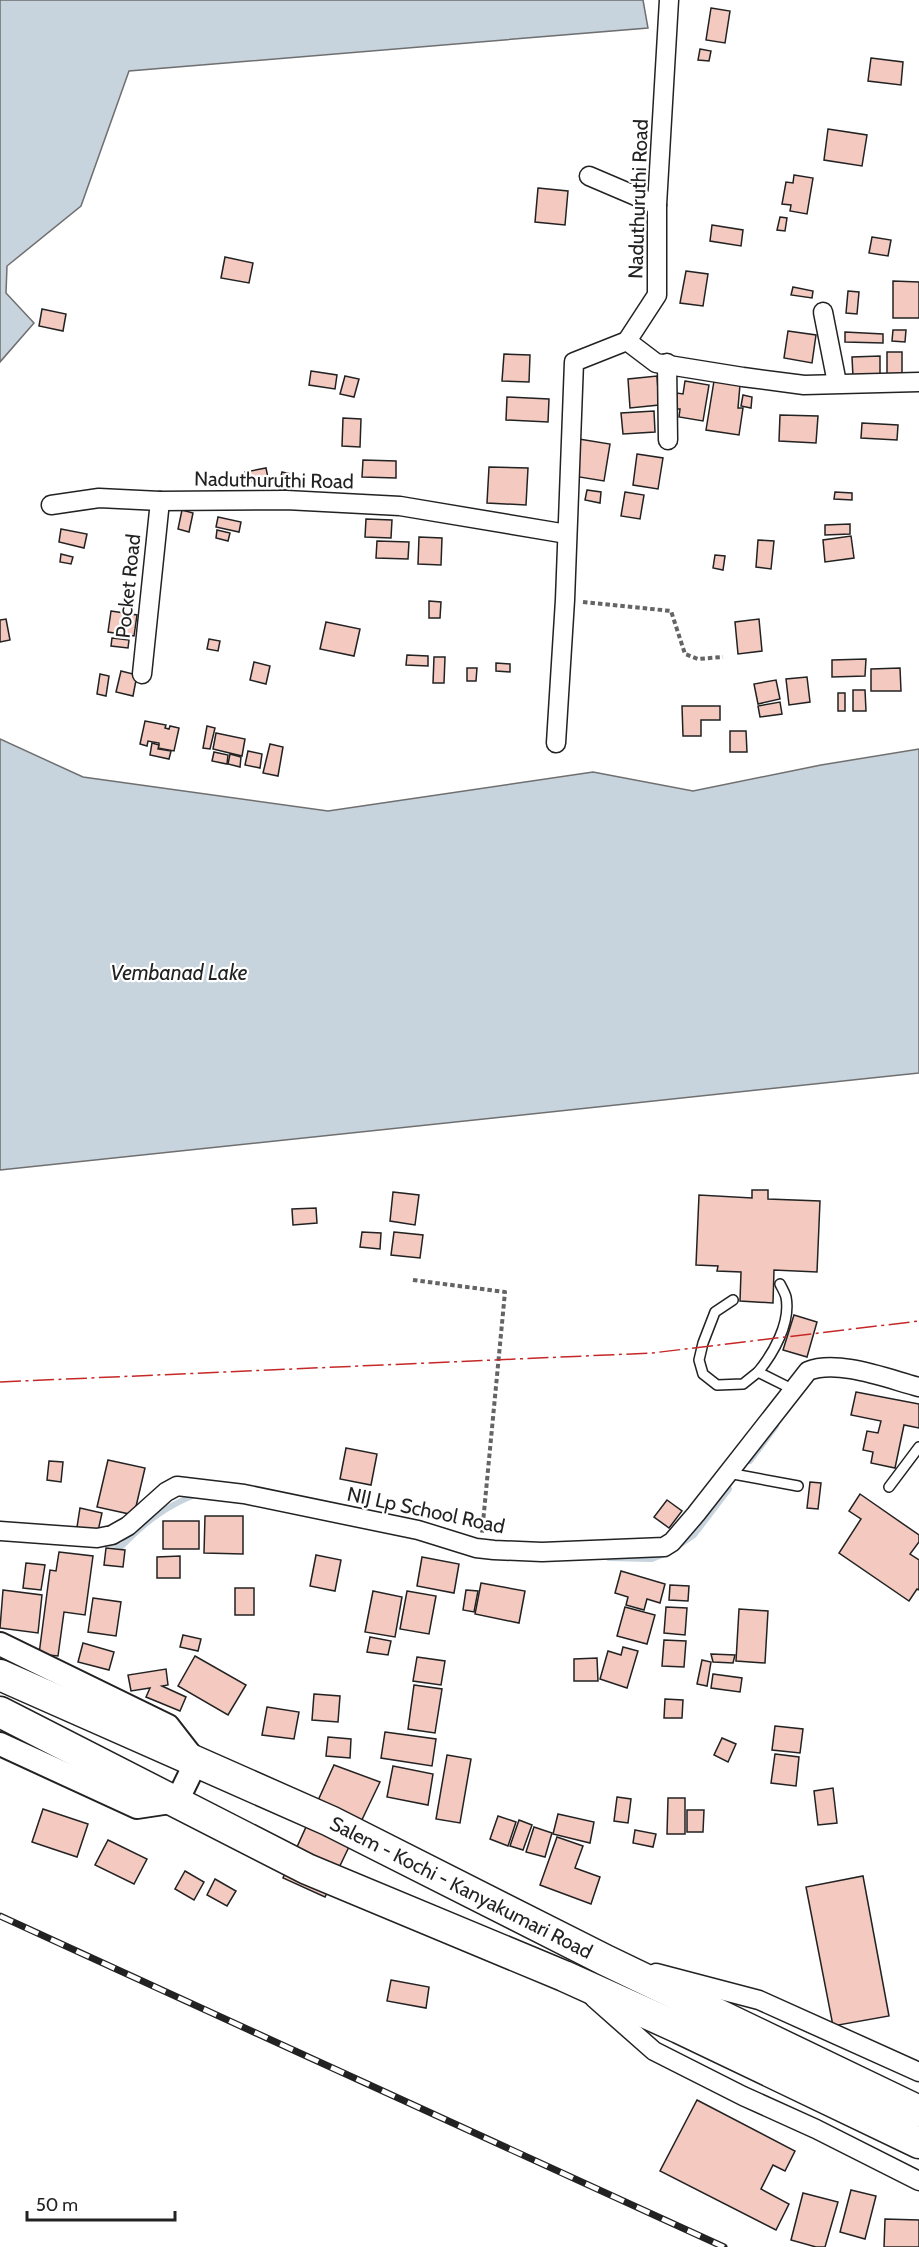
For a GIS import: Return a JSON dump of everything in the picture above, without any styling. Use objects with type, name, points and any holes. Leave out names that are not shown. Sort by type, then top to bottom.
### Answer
[{"type":"highway","name":"Salem - Kochi - Kanyakumari Road","points":[[0,1675],[330,1821],[605,1960],[919,2111]]},
{"type":"highway","name":"Salem - Kochi - Kanyakumari Road","points":[[0,1712],[307,1869],[564,1976],[680,2028],[919,2143]]},
{"type":"street","name":"Naduthuruthi Road","points":[[627,341],[657,295],[657,205],[669,0]]},
{"type":"street","points":[[589,176],[657,205]]},
{"type":"street","points":[[823,312],[837,383]]},
{"type":"street","points":[[555,743],[565,600],[574,362],[627,341],[656,363],[744,377],[804,385],[919,382]]},
{"type":"street","points":[[667,363],[668,440]]},
{"type":"street","name":"Naduthuruthi Road","points":[[51,506],[99,498],[160,501],[286,500],[400,506],[567,534]]},
{"type":"street","name":"Pocket Road","points":[[142,674],[160,501]]},
{"type":"street","name":"NIJ Lp School Road","points":[[0,1531],[97,1538],[112,1535],[128,1526],[166,1492],[177,1486],[244,1494],[418,1530],[481,1548],[542,1552],[664,1546],[672,1542],[808,1371],[819,1367],[835,1367],[919,1387]]},
{"type":"street","points":[[0,1644],[168,1726],[196,1762],[177,1801],[137,1807],[0,1744]]},
{"type":"street","points":[[605,1960],[759,2000],[919,2072]]},
{"type":"street","points":[[564,1976],[587,1992],[654,2051],[919,2181]]},
{"type":"lane","points":[[733,1300],[715,1312],[708,1326],[699,1360],[703,1374],[717,1385],[743,1383],[758,1372],[772,1353],[784,1321],[786,1297],[780,1284]]},
{"type":"lane","points":[[758,1372],[792,1389]]},
{"type":"lane","points":[[889,1487],[919,1447]]},
{"type":"lane","points":[[728,1473],[798,1486]]},
{"type":"path","points":[[565,600],[671,611],[685,654],[698,658],[723,657]]},
{"type":"path","points":[[413,1280],[505,1292],[481,1548]]},
{"type":"water","points":[[0,0],[643,0],[648,28],[129,71],[81,206],[7,266],[6,293],[34,323],[0,362]]},
{"type":"water","name":"Vembanad Lake","points":[[0,739],[83,777],[328,811],[593,772],[693,791],[821,765],[919,749],[919,1073],[0,1170]]},
{"type":"building","points":[[711,8],[730,11],[725,43],[706,40]]},
{"type":"building","points":[[700,49],[711,51],[709,61],[698,60]]},
{"type":"building","points":[[871,58],[903,62],[901,85],[868,81]]},
{"type":"building","points":[[828,129],[867,135],[862,166],[824,160]]},
{"type":"building","points":[[794,175],[813,178],[807,214],[790,211],[791,205],[782,204],[786,182],[793,183]]},
{"type":"building","points":[[538,188],[568,191],[565,225],[535,222]]},
{"type":"building","points":[[780,217],[787,218],[785,231],[777,230]]},
{"type":"building","points":[[712,225],[743,230],[741,246],[710,241]]},
{"type":"building","points":[[872,237],[891,240],[888,256],[869,253]]},
{"type":"building","points":[[225,257],[253,263],[249,283],[221,278]]},
{"type":"building","points":[[686,271],[708,274],[703,306],[680,303]]},
{"type":"building","points":[[893,281],[919,282],[919,318],[893,318]]},
{"type":"building","points":[[793,287],[813,291],[812,298],[791,295]]},
{"type":"building","points":[[848,291],[859,292],[857,314],[846,313]]},
{"type":"building","points":[[42,309],[66,314],[63,331],[39,326]]},
{"type":"building","points":[[893,330],[906,330],[905,342],[892,341]]},
{"type":"building","points":[[788,331],[816,335],[812,363],[784,358]]},
{"type":"building","points":[[845,332],[883,334],[883,343],[845,342]]},
{"type":"building","points":[[887,352],[902,352],[902,378],[887,378]]},
{"type":"building","points":[[504,354],[530,355],[529,382],[502,381]]},
{"type":"building","points":[[880,356],[880,377],[853,377],[852,357]]},
{"type":"building","points":[[311,371],[337,375],[335,389],[309,385]]},
{"type":"building","points":[[345,376],[359,379],[354,397],[340,394]]},
{"type":"building","points":[[657,376],[659,405],[630,408],[628,379]]},
{"type":"building","points":[[685,381],[709,385],[703,421],[679,417],[680,409],[675,409],[677,393],[683,394]]},
{"type":"building","points":[[714,381],[740,385],[738,408],[743,408],[739,435],[706,430]]},
{"type":"building","points":[[743,395],[752,397],[751,408],[741,406]]},
{"type":"building","points":[[507,397],[549,399],[548,422],[506,420]]},
{"type":"building","points":[[654,411],[655,432],[623,434],[621,413]]},
{"type":"building","points":[[780,415],[818,416],[816,443],[779,441]]},
{"type":"building","points":[[343,418],[361,419],[360,447],[342,446]]},
{"type":"building","points":[[862,423],[898,425],[897,440],[861,438]]},
{"type":"building","points":[[579,439],[610,444],[604,481],[573,476]]},
{"type":"building","points":[[637,454],[663,458],[658,489],[633,485]]},
{"type":"building","points":[[363,460],[396,461],[396,478],[362,477]]},
{"type":"building","points":[[489,467],[528,468],[526,505],[487,503]]},
{"type":"building","points":[[266,468],[268,478],[247,482],[245,472]]},
{"type":"building","points":[[282,472],[295,475],[291,491],[278,489]]},
{"type":"building","points":[[587,490],[601,492],[600,503],[585,500]]},
{"type":"building","points":[[625,492],[644,495],[640,519],[621,516]]},
{"type":"building","points":[[835,492],[852,493],[852,500],[834,499]]},
{"type":"building","points":[[182,510],[193,513],[189,532],[178,529]]},
{"type":"building","points":[[218,517],[241,522],[239,532],[216,527]]},
{"type":"building","points":[[366,519],[392,520],[391,538],[365,537]]},
{"type":"building","points":[[850,524],[850,534],[825,535],[825,525]]},
{"type":"building","points":[[61,529],[87,534],[84,548],[59,542]]},
{"type":"building","points":[[217,530],[230,533],[228,541],[216,538]]},
{"type":"building","points":[[851,536],[854,558],[825,562],[823,540]]},
{"type":"building","points":[[419,537],[442,538],[441,565],[418,564]]},
{"type":"building","points":[[758,540],[774,541],[771,569],[756,567]]},
{"type":"building","points":[[377,541],[409,542],[408,559],[376,558]]},
{"type":"building","points":[[61,554],[73,557],[71,564],[60,562]]},
{"type":"building","points":[[715,555],[725,556],[723,570],[713,568]]},
{"type":"building","points":[[429,601],[441,602],[440,618],[429,618]]},
{"type":"building","points":[[111,611],[137,615],[134,636],[108,632]]},
{"type":"building","points":[[6,619],[10,640],[0,642],[0,620]]},
{"type":"building","points":[[759,619],[762,651],[738,654],[735,622]]},
{"type":"building","points":[[326,622],[360,629],[354,656],[320,649]]},
{"type":"building","points":[[112,638],[129,640],[128,648],[111,646]]},
{"type":"building","points":[[209,639],[220,641],[218,651],[207,649]]},
{"type":"building","points":[[407,655],[428,656],[428,666],[406,665]]},
{"type":"building","points":[[434,657],[445,657],[444,683],[433,683]]},
{"type":"building","points":[[866,659],[865,676],[832,677],[832,660]]},
{"type":"building","points":[[254,662],[270,666],[266,684],[250,680]]},
{"type":"building","points":[[496,663],[510,664],[510,672],[496,671]]},
{"type":"building","points":[[467,668],[477,668],[476,681],[467,681]]},
{"type":"building","points":[[900,668],[901,691],[871,691],[871,669]]},
{"type":"building","points":[[121,671],[137,675],[133,696],[116,692]]},
{"type":"building","points":[[100,674],[109,676],[106,696],[97,694]]},
{"type":"building","points":[[807,677],[810,702],[789,705],[786,679]]},
{"type":"building","points":[[776,680],[780,699],[758,704],[754,684]]},
{"type":"building","points":[[853,690],[865,690],[866,711],[853,711]]},
{"type":"building","points":[[838,693],[845,693],[845,711],[838,711]]},
{"type":"building","points":[[780,702],[782,714],[760,717],[758,706]]},
{"type":"building","points":[[682,706],[720,706],[720,720],[701,720],[701,736],[683,736]]},
{"type":"building","points":[[145,721],[166,725],[165,728],[169,729],[170,726],[179,728],[174,751],[158,748],[159,743],[148,741],[147,746],[140,744]]},
{"type":"building","points":[[207,726],[215,728],[210,749],[203,748]]},
{"type":"building","points":[[730,731],[746,731],[747,752],[730,752]]},
{"type":"building","points":[[216,733],[245,739],[242,756],[213,749]]},
{"type":"building","points":[[152,743],[159,745],[158,749],[171,751],[169,759],[150,755]]},
{"type":"building","points":[[270,744],[283,747],[278,776],[263,773]]},
{"type":"building","points":[[248,751],[262,754],[260,768],[245,765]]},
{"type":"building","points":[[214,752],[228,755],[227,764],[212,761]]},
{"type":"building","points":[[230,754],[241,757],[240,767],[228,764]]},
{"type":"building","points":[[752,1190],[768,1190],[768,1199],[820,1201],[817,1272],[774,1270],[773,1303],[740,1301],[741,1272],[717,1271],[718,1266],[696,1265],[699,1195],[752,1198]]},
{"type":"building","points":[[393,1192],[419,1195],[415,1225],[390,1221]]},
{"type":"building","points":[[316,1208],[317,1223],[293,1225],[292,1209]]},
{"type":"building","points":[[362,1232],[381,1233],[380,1249],[360,1247]]},
{"type":"building","points":[[394,1232],[423,1235],[420,1258],[391,1255]]},
{"type":"building","points":[[794,1315],[817,1322],[807,1357],[783,1350]]},
{"type":"building","points":[[856,1392],[919,1404],[919,1428],[904,1425],[895,1468],[871,1463],[873,1452],[863,1450],[867,1431],[878,1433],[881,1421],[851,1415]]},
{"type":"building","points":[[346,1448],[377,1454],[371,1485],[340,1479]]},
{"type":"building","points":[[108,1460],[145,1468],[134,1515],[97,1507]]},
{"type":"building","points":[[49,1461],[63,1462],[61,1482],[47,1480]]},
{"type":"building","points":[[810,1482],[821,1483],[818,1509],[807,1508]]},
{"type":"building","points":[[860,1494],[919,1535],[919,1542],[910,1554],[919,1560],[919,1590],[917,1589],[909,1601],[839,1553],[861,1519],[849,1511]]},
{"type":"building","points":[[667,1500],[682,1511],[669,1528],[654,1517]]},
{"type":"building","points":[[80,1508],[102,1513],[98,1531],[77,1527]]},
{"type":"building","points":[[205,1516],[243,1516],[243,1554],[204,1553]]},
{"type":"building","points":[[163,1521],[199,1521],[199,1549],[163,1549]]},
{"type":"building","points":[[106,1548],[125,1550],[123,1567],[104,1565]]},
{"type":"building","points":[[59,1552],[93,1556],[85,1615],[64,1612],[58,1656],[39,1654],[50,1570],[56,1571]]},
{"type":"building","points":[[316,1555],[341,1560],[335,1591],[310,1586]]},
{"type":"building","points":[[180,1556],[180,1578],[157,1578],[157,1557]]},
{"type":"building","points":[[422,1557],[459,1564],[454,1593],[417,1586]]},
{"type":"building","points":[[26,1563],[45,1565],[41,1590],[23,1588]]},
{"type":"building","points":[[621,1571],[665,1584],[660,1603],[647,1599],[644,1610],[626,1605],[628,1597],[615,1593]]},
{"type":"building","points":[[481,1583],[525,1591],[519,1623],[475,1614]]},
{"type":"building","points":[[670,1585],[689,1586],[688,1601],[669,1600]]},
{"type":"building","points":[[235,1588],[254,1588],[254,1615],[235,1615]]},
{"type":"building","points":[[3,1590],[42,1595],[38,1633],[0,1628]]},
{"type":"building","points":[[466,1590],[478,1591],[474,1612],[463,1610]]},
{"type":"building","points":[[373,1591],[402,1597],[395,1637],[365,1632]]},
{"type":"building","points":[[407,1591],[436,1596],[429,1634],[400,1629]]},
{"type":"building","points":[[93,1598],[121,1602],[116,1636],[88,1632]]},
{"type":"building","points":[[625,1607],[655,1615],[647,1644],[617,1636]]},
{"type":"building","points":[[666,1607],[687,1608],[685,1635],[664,1633]]},
{"type":"building","points":[[739,1609],[768,1611],[765,1663],[736,1661]]},
{"type":"building","points":[[183,1635],[201,1639],[198,1651],[180,1647]]},
{"type":"building","points":[[370,1637],[391,1641],[388,1655],[367,1652]]},
{"type":"building","points":[[664,1640],[686,1641],[684,1667],[662,1666]]},
{"type":"building","points":[[83,1643],[114,1652],[109,1670],[78,1662]]},
{"type":"building","points":[[623,1647],[638,1651],[627,1688],[600,1679],[608,1651],[621,1655]]},
{"type":"building","points":[[711,1654],[735,1655],[733,1663],[713,1662]]},
{"type":"building","points":[[195,1656],[246,1685],[228,1715],[178,1686]]},
{"type":"building","points":[[417,1657],[445,1661],[441,1685],[413,1681]]},
{"type":"building","points":[[597,1658],[598,1681],[574,1681],[574,1659]]},
{"type":"building","points":[[702,1660],[711,1662],[707,1686],[697,1684]]},
{"type":"building","points":[[166,1669],[168,1685],[162,1686],[186,1697],[180,1711],[146,1697],[150,1688],[131,1691],[128,1675]]},
{"type":"building","points":[[713,1674],[742,1678],[740,1692],[711,1688]]},
{"type":"building","points":[[414,1685],[442,1689],[435,1733],[408,1729]]},
{"type":"building","points":[[314,1694],[340,1696],[338,1722],[312,1720]]},
{"type":"building","points":[[665,1699],[683,1700],[682,1718],[664,1718]]},
{"type":"building","points":[[267,1707],[299,1712],[294,1739],[262,1735]]},
{"type":"building","points":[[775,1726],[803,1729],[800,1753],[772,1750]]},
{"type":"building","points":[[385,1732],[436,1739],[432,1766],[381,1758]]},
{"type":"building","points":[[328,1737],[351,1739],[350,1758],[326,1756]]},
{"type":"building","points":[[722,1738],[736,1744],[728,1762],[714,1755]]},
{"type":"building","points":[[775,1754],[799,1757],[796,1786],[771,1783]]},
{"type":"building","points":[[447,1755],[471,1759],[460,1823],[436,1819]]},
{"type":"building","points":[[334,1765],[380,1782],[325,1897],[283,1878]]},
{"type":"building","points":[[393,1766],[433,1774],[428,1805],[387,1797]]},
{"type":"building","points":[[833,1788],[837,1823],[818,1825],[814,1791]]},
{"type":"building","points":[[617,1797],[631,1799],[628,1823],[614,1821]]},
{"type":"building","points":[[668,1798],[685,1798],[685,1834],[667,1834]]},
{"type":"building","points":[[43,1809],[88,1824],[77,1857],[32,1842]]},
{"type":"building","points":[[687,1810],[704,1810],[703,1832],[687,1832]]},
{"type":"building","points":[[558,1814],[594,1822],[590,1843],[553,1834]]},
{"type":"building","points":[[498,1816],[516,1822],[508,1846],[490,1839]]},
{"type":"building","points":[[519,1820],[532,1825],[523,1850],[510,1846]]},
{"type":"building","points":[[534,1827],[552,1833],[545,1857],[526,1852]]},
{"type":"building","points":[[635,1830],[656,1834],[653,1847],[633,1843]]},
{"type":"building","points":[[557,1837],[583,1846],[575,1868],[600,1877],[591,1904],[540,1885]]},
{"type":"building","points":[[108,1840],[147,1859],[134,1884],[95,1865]]},
{"type":"building","points":[[185,1871],[204,1882],[194,1900],[175,1889]]},
{"type":"building","points":[[863,1876],[889,2016],[833,2026],[806,1887]]},
{"type":"building","points":[[215,1879],[236,1891],[227,1906],[207,1895]]},
{"type":"building","points":[[391,1980],[429,1987],[426,2008],[387,2001]]},
{"type":"building","points":[[697,2100],[795,2151],[785,2171],[773,2165],[761,2189],[789,2204],[776,2230],[660,2171]]},
{"type":"building","points":[[851,2190],[876,2196],[865,2239],[840,2232]]},
{"type":"building","points":[[803,2193],[838,2202],[825,2247],[816,2247],[791,2240]]},
{"type":"building","points":[[885,2219],[919,2220],[919,2247],[884,2247]]},
{"type":"waterway","points":[[750,1461],[776,1426]]},
{"type":"waterway","points":[[678,1546],[694,1535],[729,1489]]},
{"type":"waterway","points":[[105,1543],[122,1546],[156,1516],[197,1494]]},
{"type":"waterway","points":[[609,1558],[652,1559],[667,1553]]},
{"type":"railway","points":[[0,1916],[724,2247]]},
{"type":"power","points":[[0,1382],[652,1353],[919,1321]]}]
